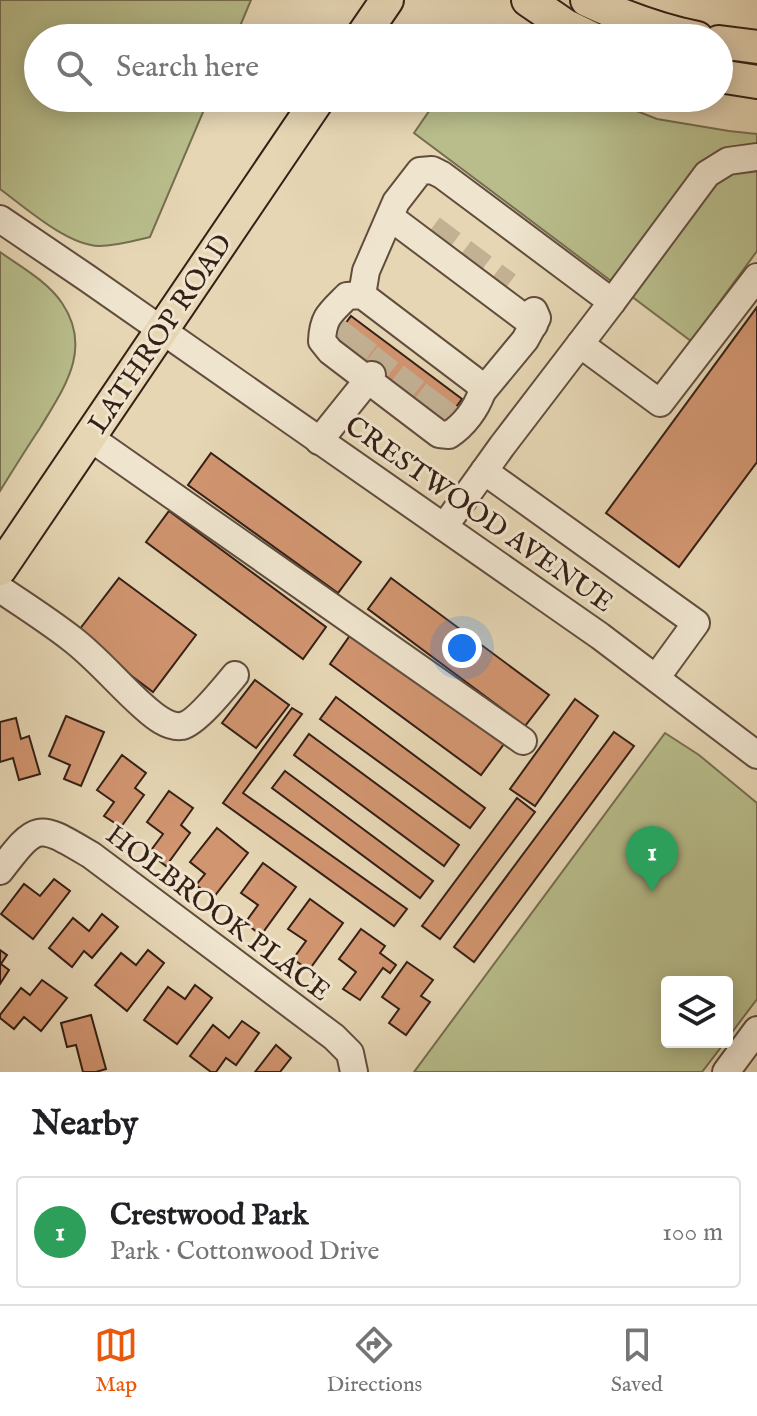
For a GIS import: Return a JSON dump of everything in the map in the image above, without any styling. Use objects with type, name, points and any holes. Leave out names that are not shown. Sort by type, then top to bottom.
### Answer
[{"type":"main road","points":[[371,24],[387,0]]},
{"type":"main road","points":[[528,0],[563,24]]},
{"type":"main road","points":[[587,0],[644,24]]},
{"type":"main road","points":[[733,44],[757,47]]},
{"type":"main road","points":[[733,78],[757,82]]},
{"type":"main road","name":"LATHROP ROAD","points":[[0,569],[310,112]]},
{"type":"street","points":[[444,527],[707,174],[728,161],[757,157]]},
{"type":"street","points":[[368,312],[366,271],[393,209],[420,171],[432,170],[612,302]]},
{"type":"street","points":[[393,209],[432,228]]},
{"type":"street","points":[[393,209],[534,325]]},
{"type":"street","name":"CRESTWOOD AVENUE","points":[[0,219],[600,636],[757,755]]},
{"type":"street","points":[[580,344],[660,403],[757,277]]},
{"type":"street","points":[[502,446],[462,389],[347,296],[323,325],[322,341],[427,420],[439,434],[449,435],[459,429],[462,389],[525,340],[537,318],[529,300],[508,285]]},
{"type":"street","points":[[319,441],[370,377]]},
{"type":"street","points":[[89,437],[523,741]]},
{"type":"street","points":[[484,471],[696,623],[656,678]]},
{"type":"street","points":[[0,589],[71,638],[102,664],[140,704],[167,723],[179,727],[187,724],[235,675]]},
{"type":"street","name":"HOLBROOK PLACE","points":[[0,871],[22,842],[35,833],[55,834],[91,855],[334,1037],[352,1062]]},
{"type":"street","points":[[726,1072],[757,1030]]},
{"type":"green space","points":[[0,0],[251,0],[241,24],[24,24],[24,112],[203,112],[150,237],[112,245],[87,244],[60,233],[0,189]]},
{"type":"green space","points":[[428,112],[639,112],[657,119],[757,134],[757,251],[691,341],[414,133]]},
{"type":"green space","points":[[0,252],[49,288],[62,303],[71,320],[75,352],[66,383],[0,491]]},
{"type":"green space","points":[[665,733],[699,755],[757,803],[757,999],[733,1031],[733,976],[661,976],[661,1048],[720,1048],[702,1072],[414,1072]]},
{"type":"building","points":[[757,307],[757,462],[679,567],[606,513]]},
{"type":"building","points":[[351,316],[462,399],[441,427],[331,343]]},
{"type":"building","points":[[211,453],[361,562],[338,593],[188,485]]},
{"type":"building","points":[[169,511],[326,627],[303,659],[146,542]]},
{"type":"building","points":[[119,578],[196,635],[153,692],[76,634]]},
{"type":"building","points":[[391,578],[549,695],[525,726],[368,609]]},
{"type":"building","points":[[351,634],[504,744],[481,775],[330,664]]},
{"type":"building","points":[[255,680],[289,705],[256,748],[222,723]]},
{"type":"building","points":[[336,697],[485,808],[470,828],[320,719]]},
{"type":"building","points":[[575,699],[598,716],[535,806],[510,789]]},
{"type":"building","points":[[292,708],[302,714],[243,793],[407,909],[394,926],[223,803]]},
{"type":"building","points":[[66,716],[104,732],[81,786],[64,779],[70,765],[49,756]]},
{"type":"building","points":[[16,718],[21,739],[29,736],[40,774],[19,780],[13,758],[0,762],[0,722]]},
{"type":"building","points":[[614,732],[634,746],[474,962],[454,947]]},
{"type":"building","points":[[309,734],[459,845],[444,866],[294,755]]},
{"type":"building","points":[[122,755],[146,773],[135,788],[144,795],[121,827],[104,816],[114,802],[97,790]]},
{"type":"building","points":[[285,771],[433,881],[420,898],[272,788]]},
{"type":"building","points":[[169,791],[193,808],[181,825],[190,833],[166,866],[149,853],[163,834],[147,822]]},
{"type":"building","points":[[517,798],[535,812],[440,939],[422,926]]},
{"type":"building","points":[[217,828],[248,853],[213,898],[196,885],[205,874],[190,862]]},
{"type":"building","points":[[263,863],[296,887],[261,935],[245,923],[258,905],[241,893]]},
{"type":"building","points":[[54,879],[70,891],[33,939],[1,914],[24,884],[40,896]]},
{"type":"building","points":[[310,899],[343,923],[309,970],[293,959],[306,941],[288,929]]},
{"type":"building","points":[[102,914],[118,927],[92,958],[84,951],[72,967],[49,948],[73,918],[89,931]]},
{"type":"building","points":[[361,929],[385,946],[380,953],[396,965],[390,973],[383,968],[360,1000],[343,989],[356,972],[339,959]]},
{"type":"building","points":[[0,950],[7,955],[1,964],[9,970],[0,984]]},
{"type":"building","points":[[148,950],[164,963],[127,1011],[95,985],[121,953],[136,965]]},
{"type":"building","points":[[407,962],[433,980],[421,996],[430,1002],[406,1035],[389,1023],[399,1009],[382,997]]},
{"type":"building","points":[[42,980],[67,998],[41,1031],[24,1017],[14,1029],[0,1018],[21,988],[30,995]]},
{"type":"building","points":[[195,985],[212,998],[177,1044],[144,1020],[168,987],[185,999]]},
{"type":"building","points":[[91,1015],[106,1069],[83,1072],[76,1045],[67,1047],[61,1023]]},
{"type":"building","points":[[242,1021],[259,1033],[236,1065],[226,1058],[216,1072],[211,1072],[190,1056],[213,1025],[229,1038]]},
{"type":"building","points":[[276,1045],[291,1058],[280,1072],[255,1072]]},
{"type":"tunnel","points":[[432,228],[508,285]]},
{"type":"tunnel","points":[[334,345],[354,318]]},
{"type":"tunnel","points":[[351,358],[371,331]]},
{"type":"tunnel","points":[[372,375],[393,348]]},
{"type":"tunnel","points":[[398,394],[419,367]]},
{"type":"tunnel","points":[[421,412],[442,384]]},
{"type":"tunnel","points":[[437,424],[457,396]]},
{"type":"place","name":"Crestwood Park","points":[[652,892]]}]
